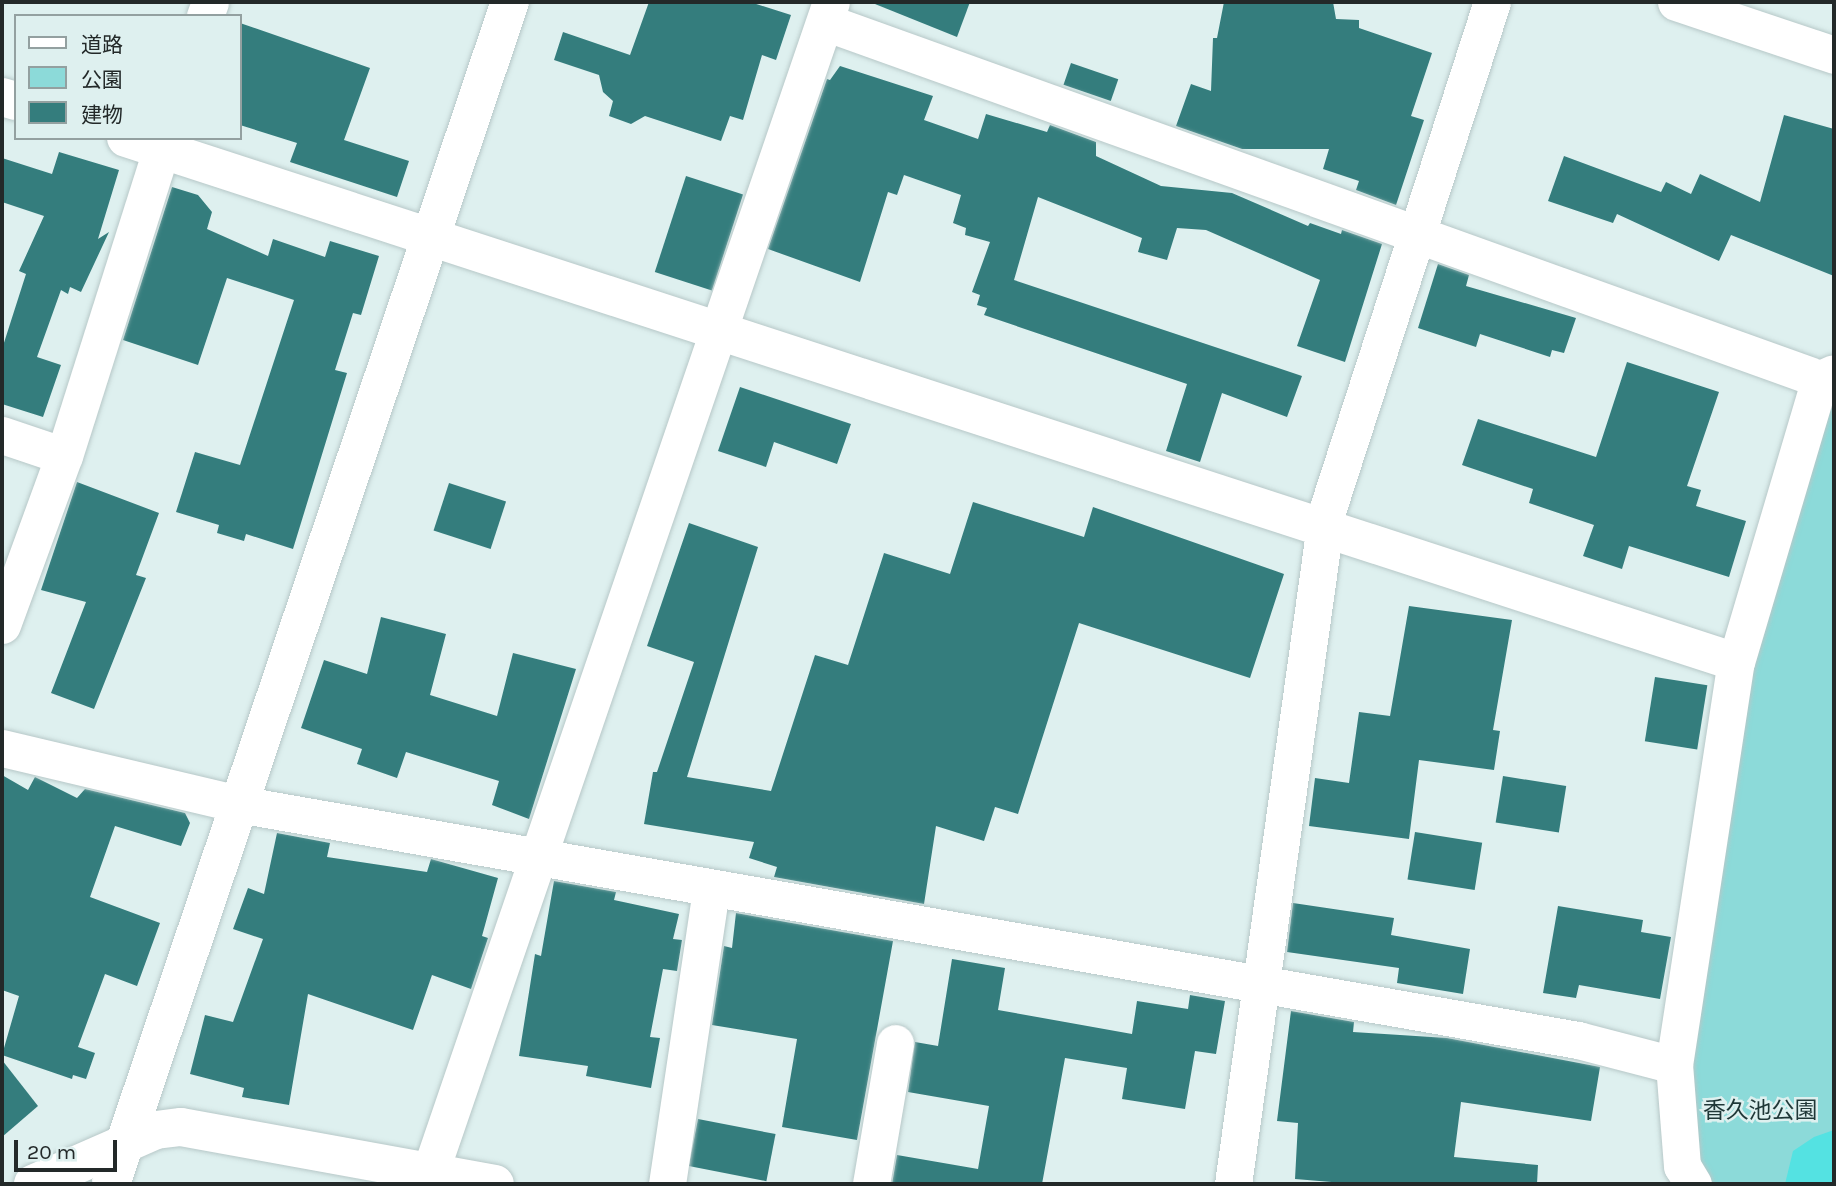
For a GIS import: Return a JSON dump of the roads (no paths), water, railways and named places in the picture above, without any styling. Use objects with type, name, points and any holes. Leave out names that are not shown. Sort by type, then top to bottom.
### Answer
[{"type":"street","points":[[111,1184],[510,2]]},
{"type":"street","points":[[1233,1184],[1264,985],[1327,512],[1492,2]]},
{"type":"street","points":[[1676,2],[1834,55]]},
{"type":"street","points":[[428,1179],[715,332],[828,12],[1418,237],[1827,376],[1736,662],[1674,1065],[1682,1166],[1693,1184]]},
{"type":"street","points":[[2,625],[64,456],[151,142],[430,240],[1325,532],[1736,662]]},
{"type":"street","points":[[2,435],[64,456]]},
{"type":"street","points":[[2,748],[238,804],[536,859],[1578,1040],[1674,1065]]},
{"type":"street","points":[[667,1184],[711,888]]},
{"type":"street","points":[[871,1184],[895,1043]]},
{"type":"street","points":[[33,1184],[156,1130],[181,1127],[428,1179],[495,1184]]},
{"type":"park label","name":"香久池公園","points":[[1760,1111]]}]
